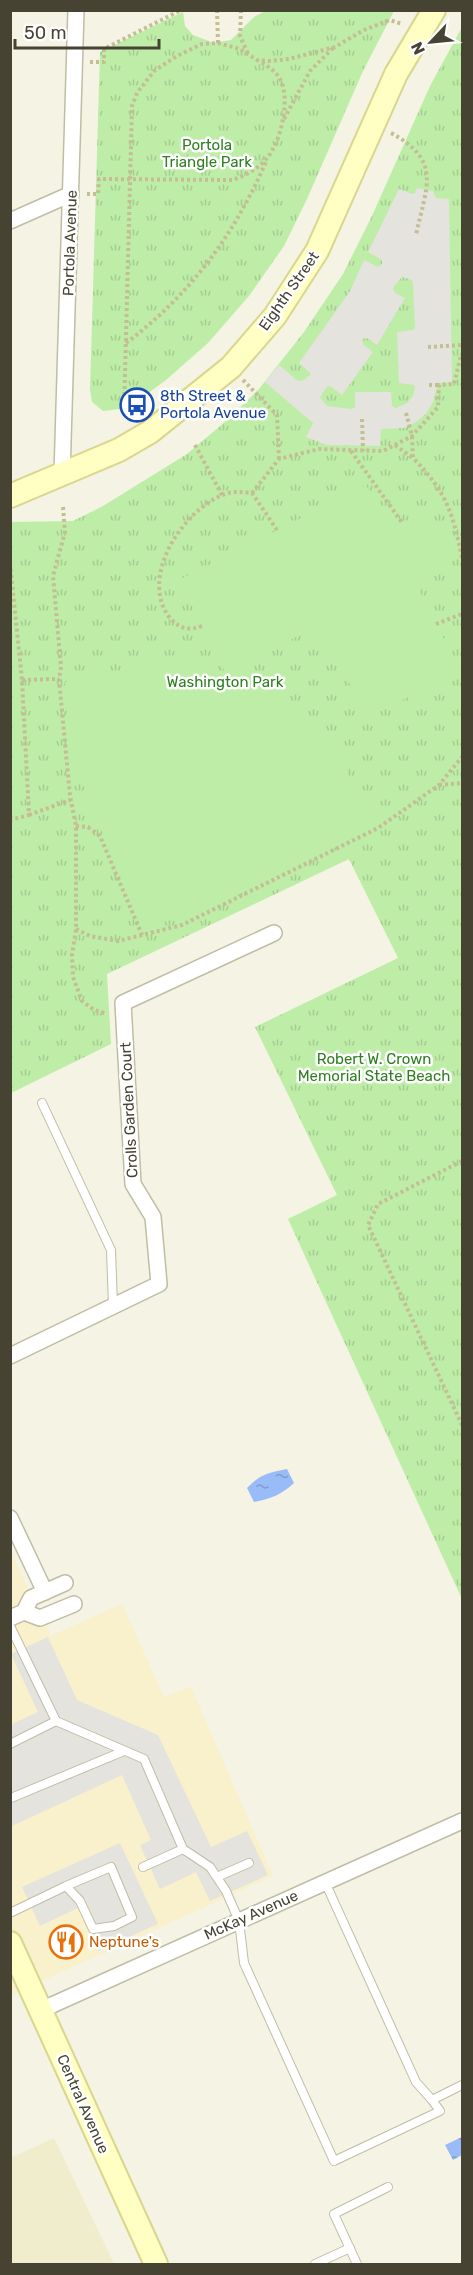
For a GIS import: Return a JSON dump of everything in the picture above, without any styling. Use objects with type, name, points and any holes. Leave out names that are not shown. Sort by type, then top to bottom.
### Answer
[{"type":"main road","name":"Eighth Street","points":[[10,496],[119,450],[150,432],[231,367],[276,316],[317,251],[396,74],[434,10]]},
{"type":"main road","name":"Central Avenue","points":[[10,1943],[156,2265]]},
{"type":"street","name":"Portola Avenue","points":[[62,475],[76,10]]},
{"type":"street","points":[[10,221],[71,194]]},
{"type":"street","points":[[124,1013],[123,1003],[274,933]]},
{"type":"street","name":"Crolls Garden Court","points":[[10,1356],[159,1284],[153,1218],[133,1185],[124,1013]]},
{"type":"street","points":[[10,1518],[45,1592]]},
{"type":"street","points":[[17,1615],[31,1598],[64,1583]]},
{"type":"street","points":[[17,1615],[40,1618],[74,1604]]},
{"type":"street","name":"McKay Avenue","points":[[40,2010],[462,1821]]},
{"type":"lane","points":[[42,1103],[111,1250],[113,1306]]},
{"type":"lane","points":[[10,1626],[56,1722],[144,1759],[183,1849],[210,1867],[226,1891],[239,1921],[244,1963],[334,2161],[440,2111],[417,2082],[325,1882]]},
{"type":"lane","points":[[10,1744],[56,1722]]},
{"type":"lane","points":[[10,1797],[124,1750]]},
{"type":"lane","points":[[143,1867],[183,1849]]},
{"type":"lane","points":[[217,1877],[249,1863]]},
{"type":"lane","points":[[10,1913],[66,1886],[111,1867],[132,1917],[114,1926],[93,1929],[80,1901],[66,1886]]},
{"type":"lane","points":[[432,2100],[462,2085]]},
{"type":"lane","points":[[357,2265],[333,2214],[388,2187]]},
{"type":"lane","points":[[315,2265],[350,2248]]},
{"type":"path","points":[[104,62],[104,49],[181,10]]},
{"type":"path","points":[[217,10],[218,43]]},
{"type":"path","points":[[241,10],[240,36],[248,54]]},
{"type":"path","points":[[125,343],[169,306],[214,254],[237,221],[268,158],[282,122],[310,71],[335,47],[364,30],[390,20],[421,30]]},
{"type":"path","points":[[124,413],[132,106],[137,93],[154,71],[177,56],[202,44],[218,43],[240,49],[273,69],[280,79],[284,92],[282,122]]},
{"type":"path","points":[[257,60],[289,59],[335,47]]},
{"type":"path","points":[[374,125],[403,140],[422,157],[427,170],[416,235]]},
{"type":"path","points":[[98,194],[99,179],[232,180],[246,176],[268,158]]},
{"type":"path","points":[[428,347],[462,345]]},
{"type":"path","points":[[429,385],[454,384],[461,355]]},
{"type":"path","points":[[231,367],[277,415],[279,459]]},
{"type":"path","points":[[252,493],[279,459],[319,449],[383,451],[412,436],[438,407],[439,386]]},
{"type":"path","points":[[406,413],[412,436],[413,458]]},
{"type":"path","points":[[362,419],[363,451]]},
{"type":"path","points":[[394,444],[413,458],[443,492],[454,522],[462,558]]},
{"type":"path","points":[[195,445],[222,495]]},
{"type":"path","points":[[351,451],[403,524]]},
{"type":"path","points":[[202,626],[193,630],[184,629],[172,621],[160,599],[159,582],[162,562],[182,527],[195,513],[222,495],[236,491],[252,493],[277,530]]},
{"type":"path","points":[[63,507],[65,532],[53,576],[61,668],[59,679],[70,800],[76,825],[76,929],[72,955],[73,977],[82,1000],[94,1010],[106,1014],[124,1013]]},
{"type":"path","points":[[10,563],[22,680],[29,815]]},
{"type":"path","points":[[436,624],[462,612]]},
{"type":"path","points":[[10,629],[16,628]]},
{"type":"path","points":[[22,680],[59,679]]},
{"type":"path","points":[[76,929],[90,936],[118,941],[182,925],[378,828],[439,784],[462,757]]},
{"type":"path","points":[[439,784],[462,783]]},
{"type":"path","points":[[10,820],[70,800]]},
{"type":"path","points":[[76,825],[88,827],[100,836],[142,935]]},
{"type":"path","points":[[462,1161],[378,1204],[368,1226],[462,1425]]},
{"type":"shaded area","points":[[417,188],[433,191],[436,198],[449,199],[452,382],[438,383],[433,402],[426,414],[416,422],[404,428],[381,429],[380,446],[327,445],[306,437],[313,423],[265,382],[279,365],[298,381],[304,380],[311,374],[299,363],[350,291],[364,260],[378,267],[382,264],[382,260],[368,252],[399,189],[415,193]],"holes":[[[402,277],[412,280],[415,328],[397,332],[399,383],[414,385],[413,396],[407,403],[396,408],[392,406],[391,392],[355,392],[355,407],[351,409],[327,406],[320,397],[327,387],[330,386],[342,395],[373,352],[363,344],[362,339],[367,338],[377,345],[405,298],[395,293],[393,288]]]},
{"type":"shaded area","points":[[10,1551],[51,1636],[122,1604],[164,1697],[191,1687],[273,1876],[11,1995]]},
{"type":"shaded area","points":[[48,1637],[77,1700],[158,1735],[211,1847],[247,1831],[268,1875],[210,1901],[196,1872],[160,1889],[140,1845],[151,1840],[122,1775],[12,1826],[10,1725],[38,1712],[11,1654]]},
{"type":"shaded area","points":[[120,1843],[158,1924],[98,1951],[78,1908],[40,1926],[22,1887]]},
{"type":"shaded area","points":[[54,2138],[114,2264],[11,2264],[11,2158]]},
{"type":"green space","name":"Portola Triangle Park","points":[[267,10],[394,11],[363,71],[284,246],[249,296],[208,343],[166,380],[128,408],[103,411],[92,402],[90,390],[100,52],[183,12],[185,26],[193,35],[214,43],[231,40],[254,17]]},
{"type":"green space","name":"Washington Park","points":[[462,27],[462,1599],[288,1219],[337,1195],[255,1027],[398,958],[349,859],[107,974],[111,1044],[11,1093],[11,522],[73,521],[103,506],[187,454],[259,389],[304,332],[343,274],[371,218],[430,86]]},
{"type":"green space","points":[[366,485],[389,530],[428,510],[452,558],[413,578],[460,671],[367,718],[320,625],[227,672],[318,722],[376,822],[326,853],[273,879],[197,912],[155,924],[136,913],[71,756],[65,682],[172,659],[225,672],[179,580]]},
{"type":"water","points":[[287,1469],[294,1483],[275,1496],[254,1502],[247,1488],[265,1475]]},
{"type":"water","points":[[462,2137],[462,2155],[453,2160],[445,2145]]},
{"type":"place","name":"8th Street & Portola Avenue","points":[[137,405]]},
{"type":"place","name":"Neptune's","points":[[66,1942]]},
{"type":"park label","name":"Robert W. Crown Memorial State Beach","points":[[374,1068]]}]
